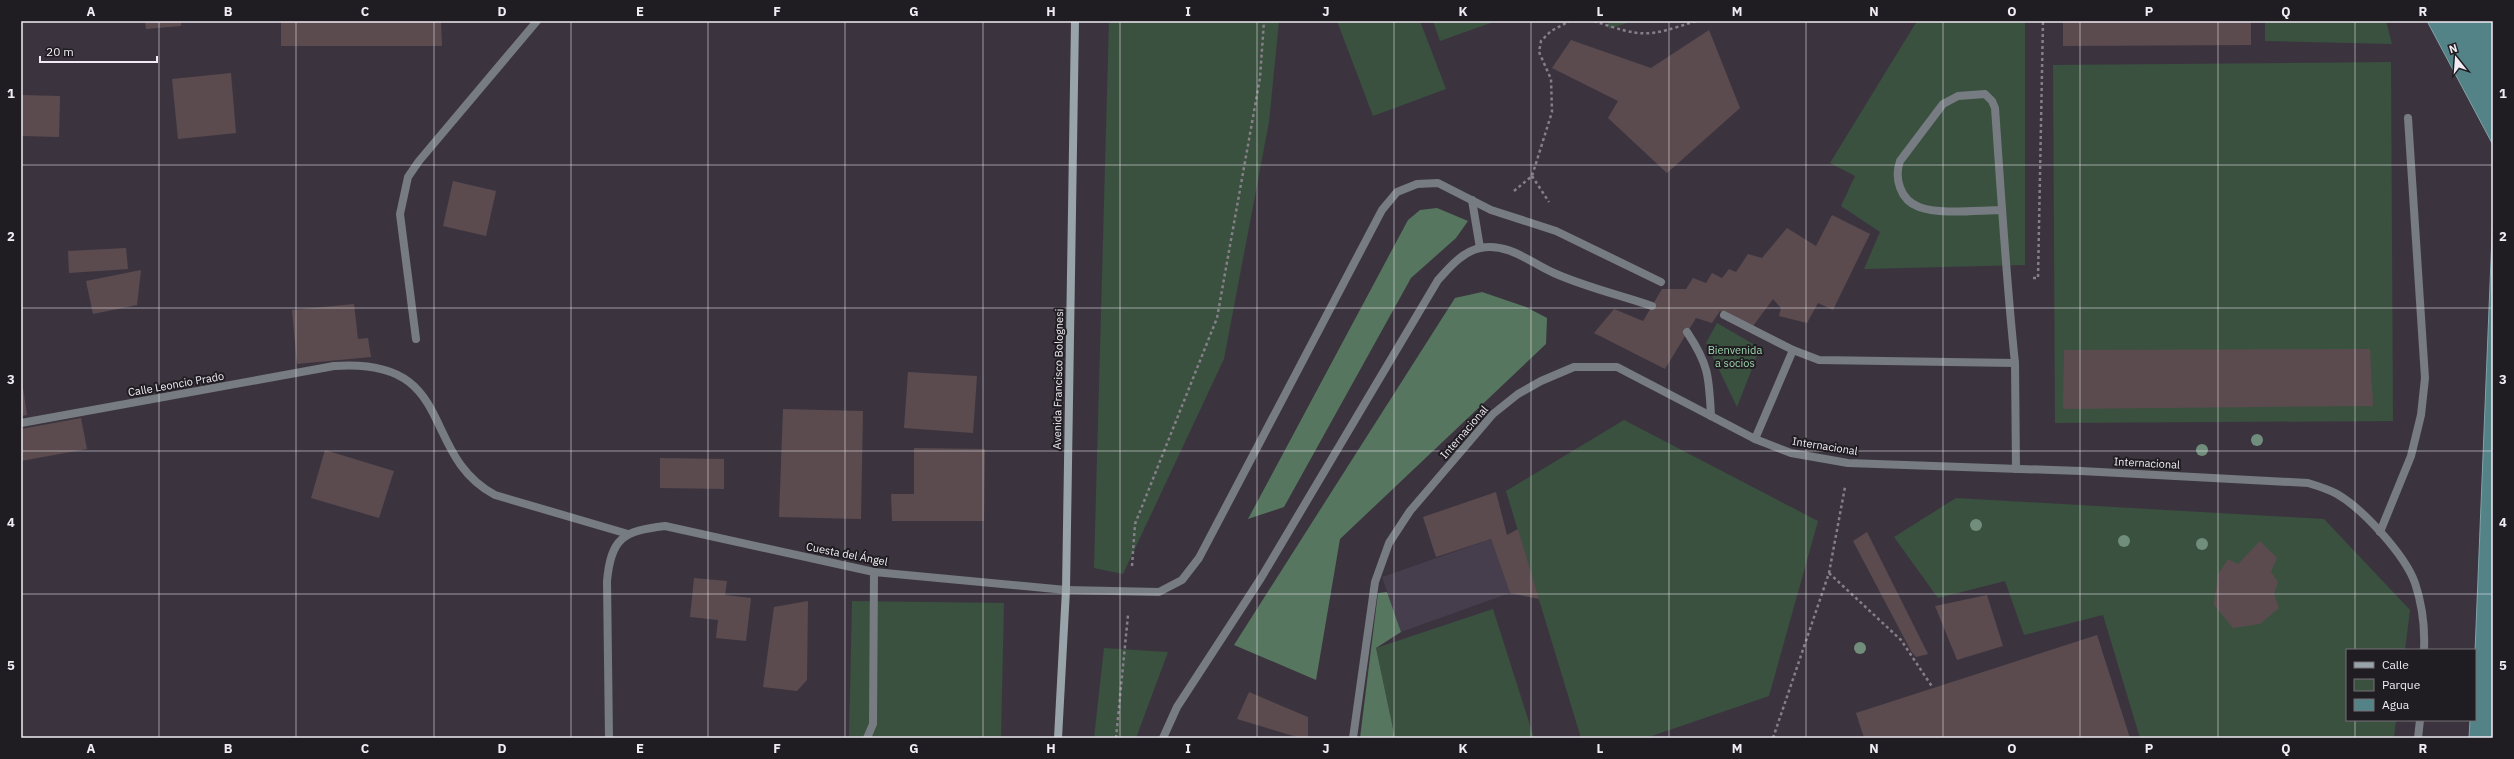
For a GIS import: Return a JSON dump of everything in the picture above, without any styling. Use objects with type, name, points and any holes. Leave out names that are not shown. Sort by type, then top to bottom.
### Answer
[{"type":"street","points":[[416,339],[400,214],[408,176],[537,21]]},
{"type":"street","name":"Avenida Francisco Bolognesi","points":[[1058,738],[1066,590],[1075,21]]},
{"type":"street","points":[[2002,210],[1936,210],[1918,207],[1905,197],[1898,182],[1896,172],[1900,161],[1943,104],[1958,96],[1985,94],[1992,101],[1994,108],[2002,210],[2006,278],[2016,363],[2016,469]]},
{"type":"street","points":[[2380,532],[2411,456],[2420,415],[2425,378],[2408,118]]},
{"type":"street","name":"Cuesta del Ángel","points":[[628,534],[646,528],[665,526],[874,572],[1066,590],[1159,592],[1182,580],[1199,558],[1382,210],[1397,192],[1417,184],[1438,183],[1491,210],[1556,231],[1661,282]]},
{"type":"street","points":[[1472,200],[1480,248]]},
{"type":"street","points":[[1163,738],[1177,707],[1265,571],[1438,280],[1458,259],[1480,248],[1494,247],[1508,250],[1554,273],[1652,306]]},
{"type":"street","points":[[1724,315],[1794,350],[1819,360],[2016,363]]},
{"type":"street","points":[[1687,332],[1701,353],[1709,375],[1711,416]]},
{"type":"street","points":[[1756,439],[1794,350]]},
{"type":"street","name":"Calle Leoncio Prado","points":[[21,423],[334,366],[354,364],[378,367],[395,373],[412,384],[433,409],[455,458],[478,486],[495,495],[628,534]]},
{"type":"street","name":"Internacional","points":[[1353,738],[1375,582],[1389,543],[1410,511],[1493,414],[1524,391],[1574,367],[1617,366],[1756,439],[1791,454],[1848,463],[2016,469],[2308,483],[2336,494],[2360,510],[2380,532],[2402,561],[2414,582],[2421,606],[2424,649]]},
{"type":"street","points":[[609,738],[607,581],[609,558],[616,544],[628,534]]},
{"type":"street","points":[[867,738],[872,724],[874,572]]},
{"type":"street","points":[[2418,738],[2420,721]]},
{"type":"path","points":[[1116,738],[1135,524],[1217,318],[1260,78],[1264,21]]},
{"type":"path","points":[[1491,210],[1532,176],[1552,112],[1551,79],[1539,52],[1542,41],[1551,31],[1563,22],[1570,21]]},
{"type":"path","points":[[1594,21],[1630,33],[1642,35],[1653,34],[1696,21]]},
{"type":"path","points":[[2006,278],[2038,278],[2043,21]]},
{"type":"path","points":[[1773,738],[1829,573],[1840,520],[1848,463]]},
{"type":"path","points":[[1829,573],[1901,640],[1917,662],[1932,688]]},
{"type":"shaded area","points":[[1491,539],[1510,593],[1401,632],[1382,577]]},
{"type":"green space","points":[[1109,21],[1279,21],[1269,122],[1224,359],[1123,574],[1094,568]]},
{"type":"green space","points":[[1337,21],[1420,21],[1446,89],[1373,116]]},
{"type":"green space","points":[[1433,21],[1496,21],[1440,41]]},
{"type":"green space","points":[[1607,21],[1633,21],[1609,29]]},
{"type":"green space","points":[[1917,21],[2025,21],[2025,265],[1864,269],[1880,232],[1841,206],[1855,176],[1830,163]]},
{"type":"green space","points":[[2265,21],[2386,21],[2392,44],[2265,41]]},
{"type":"green space","points":[[2391,62],[2393,421],[2055,423],[2053,65]]},
{"type":"green space","points":[[1437,208],[1468,221],[1456,238],[1411,278],[1284,507],[1248,519],[1408,220],[1420,210]]},
{"type":"green space","points":[[1482,292],[1526,307],[1547,318],[1546,344],[1340,539],[1316,680],[1234,645],[1455,298]]},
{"type":"green space","name":"Bienvenida a socios","points":[[1717,323],[1760,348],[1737,407],[1706,343]]},
{"type":"green space","points":[[1624,420],[1818,521],[1769,696],[1646,738],[1581,738],[1506,491]]},
{"type":"green space","points":[[1956,498],[2324,519],[2410,610],[2405,649],[2346,649],[2346,721],[2396,721],[2394,738],[2140,738],[2103,615],[2024,635],[2005,581],[1938,598],[1894,537]]},
{"type":"green space","points":[[1387,592],[1401,632],[1376,648],[1395,738],[1360,738],[1378,593]]},
{"type":"green space","points":[[852,601],[1004,603],[1001,738],[849,738]]},
{"type":"green space","points":[[1493,609],[1534,738],[1395,738],[1376,648]]},
{"type":"green space","points":[[1104,648],[1168,652],[1136,738],[1094,738]]},
{"type":"water","points":[[2427,21],[2493,21],[2493,145]]},
{"type":"water","points":[[2493,211],[2493,738],[2469,738],[2470,721],[2476,721],[2475,649]]},
{"type":"building","points":[[145,21],[181,21],[181,26],[146,29]]},
{"type":"building","points":[[281,21],[441,21],[442,46],[281,46]]},
{"type":"building","points":[[2063,21],[2251,21],[2251,45],[2063,46]]},
{"type":"building","points":[[1709,30],[1740,108],[1667,173],[1608,118],[1618,101],[1552,68],[1571,40],[1651,68]]},
{"type":"building","points":[[231,73],[236,133],[178,139],[172,79]]},
{"type":"building","points":[[21,95],[60,96],[59,137],[21,136]]},
{"type":"building","points":[[453,181],[496,191],[486,236],[443,226]]},
{"type":"building","points":[[1832,215],[1870,234],[1833,310],[1818,303],[1807,323],[1779,316],[1781,308],[1773,299],[1753,326],[1720,311],[1712,323],[1696,318],[1665,369],[1594,333],[1614,309],[1643,321],[1662,289],[1686,289],[1693,278],[1706,283],[1712,273],[1722,278],[1729,269],[1736,272],[1748,254],[1762,258],[1787,228],[1816,246]]},
{"type":"building","points":[[126,248],[128,269],[69,273],[68,251]]},
{"type":"building","points":[[141,270],[137,305],[93,314],[86,281]]},
{"type":"building","points":[[354,304],[358,339],[368,338],[371,357],[297,364],[292,310]]},
{"type":"building","points":[[2370,349],[2373,406],[2063,409],[2064,350]]},
{"type":"building","points":[[908,372],[977,376],[973,433],[904,428]]},
{"type":"building","points":[[21,388],[23,388],[27,415],[21,416]]},
{"type":"building","points":[[783,409],[863,411],[861,519],[779,517]]},
{"type":"building","points":[[81,418],[87,449],[21,461],[21,429]]},
{"type":"building","points":[[914,448],[985,449],[984,521],[892,521],[891,494],[914,494]]},
{"type":"building","points":[[325,450],[394,471],[379,518],[311,498]]},
{"type":"building","points":[[660,458],[724,459],[724,489],[660,488]]},
{"type":"building","points":[[1496,492],[1507,535],[1518,529],[1539,599],[1510,593],[1491,539],[1436,557],[1423,517]]},
{"type":"building","points":[[1867,532],[1928,654],[1916,657],[1911,651],[1853,541]]},
{"type":"building","points":[[2260,541],[2277,558],[2271,572],[2278,582],[2274,594],[2279,608],[2260,624],[2233,628],[2214,605],[2218,574],[2228,559],[2238,564]]},
{"type":"building","points":[[694,578],[727,581],[725,595],[751,598],[746,641],[716,638],[718,620],[690,617]]},
{"type":"building","points":[[1987,595],[2003,646],[1957,660],[1935,606]]},
{"type":"building","points":[[808,601],[807,680],[797,691],[763,687],[774,607]]},
{"type":"building","points":[[2097,635],[2130,738],[1864,738],[1856,713]]},
{"type":"building","points":[[1249,692],[1308,717],[1308,738],[1300,738],[1237,719]]}]
